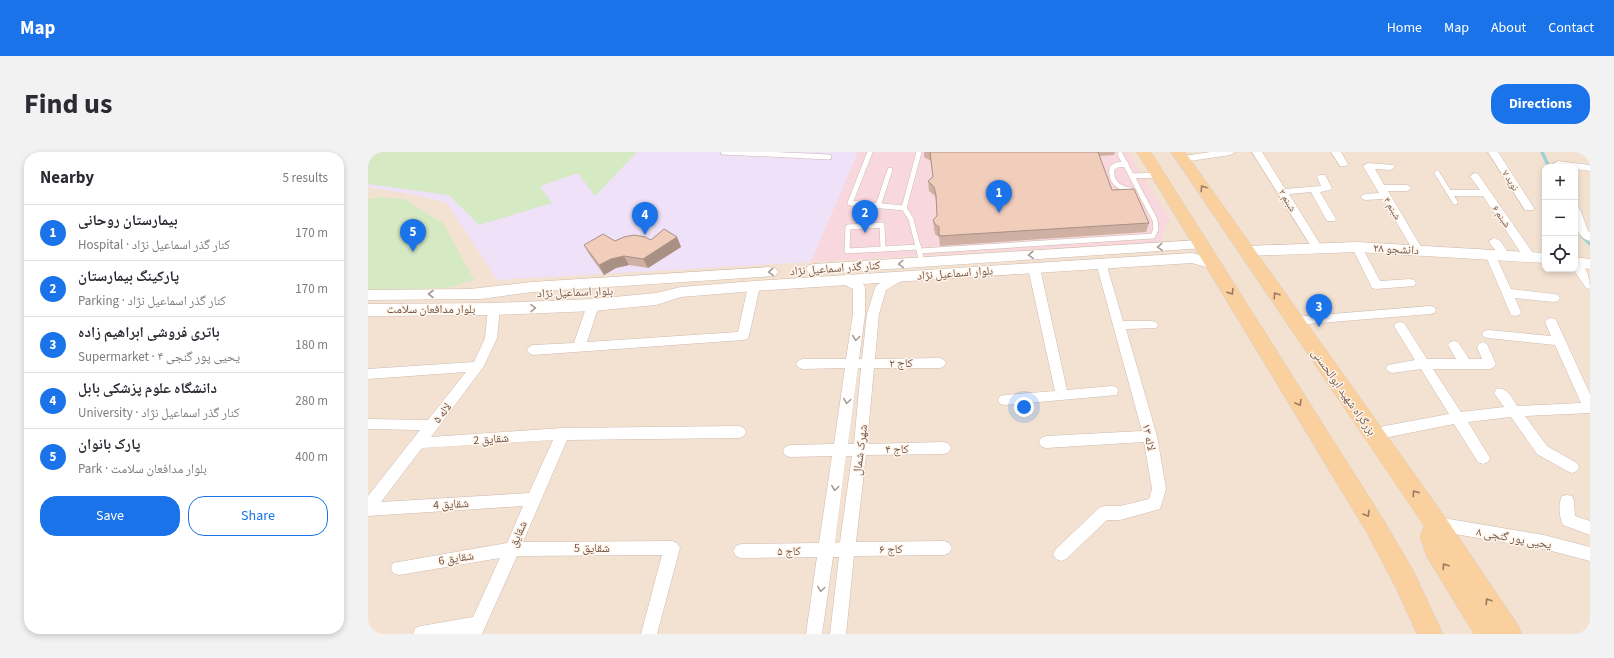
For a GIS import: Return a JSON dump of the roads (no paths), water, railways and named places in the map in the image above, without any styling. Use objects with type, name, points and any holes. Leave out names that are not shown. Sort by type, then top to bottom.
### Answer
[{"type":"main road","points":[[1144,152],[1389,551],[1415,599],[1430,634]]},
{"type":"main road","name":"بزرگراه شهید ابوالحسنی","points":[[1180,155],[1437,524],[1509,634]]},
{"type":"main road","points":[[1190,226],[1196,251],[1213,264]]},
{"type":"main road","name":"دانشجو ۲۸","points":[[1246,251],[1357,247],[1418,250],[1496,250],[1542,258]]},
{"type":"main road","name":"کنار گذر اسماعیل نژاد","points":[[470,294],[532,287],[920,254],[1196,251]]},
{"type":"main road","name":"بلوار اسماعیل نژاد","points":[[494,309],[593,306],[656,299],[680,292],[1101,263],[1196,251]]},
{"type":"main road","points":[[1578,263],[1590,264]]},
{"type":"main road","name":"بلوار اسماعیل نژاد","points":[[470,294],[559,294],[658,289],[680,292]]},
{"type":"main road","name":"بلوار مدافعان سلامت","points":[[368,295],[470,294]]},
{"type":"main road","name":"بلوار مدافعان سلامت","points":[[368,310],[494,309]]},
{"type":"main road","points":[[1437,524],[1432,536],[1435,549],[1489,634]]},
{"type":"street","points":[[1180,155],[1230,152]]},
{"type":"street","name":"شبنم ۲","points":[[1257,152],[1318,249]]},
{"type":"street","points":[[1336,152],[1343,164]]},
{"type":"street","name":"نوید ۷","points":[[1493,152],[1529,208]]},
{"type":"street","points":[[1558,152],[1558,164]]},
{"type":"street","name":"شبنم ۴","points":[[1390,167],[1368,166],[1418,250]]},
{"type":"street","points":[[1578,167],[1590,168]]},
{"type":"street","name":"شبنم ۶","points":[[1475,176],[1530,256]]},
{"type":"street","points":[[1282,192],[1327,188],[1322,177]]},
{"type":"street","points":[[1365,197],[1407,188]]},
{"type":"street","points":[[1314,189],[1331,219]]},
{"type":"street","points":[[1453,198],[1486,193]]},
{"type":"street","points":[[1578,218],[1583,232],[1590,238]]},
{"type":"street","points":[[1357,247],[1376,285],[1410,284]]},
{"type":"street","points":[[1496,250],[1506,293],[1515,312]]},
{"type":"street","name":"لاله ۱۳","points":[[1061,554],[1104,513],[1120,513],[1155,504],[1159,489],[1150,436],[1101,263]]},
{"type":"street","points":[[1578,267],[1590,285]]},
{"type":"street","points":[[1034,268],[1062,395]]},
{"type":"street","name":"شهرک شمال","points":[[814,634],[837,550],[861,363],[881,288],[899,277]]},
{"type":"street","name":"شهرک شمال","points":[[838,634],[837,550],[861,363],[859,287],[845,280]]},
{"type":"street","points":[[533,350],[743,336],[754,286]]},
{"type":"street","points":[[1506,293],[1554,298]]},
{"type":"street","points":[[579,347],[593,306]]},
{"type":"street","name":"لاله ۵","points":[[368,508],[478,366],[491,338],[494,309]]},
{"type":"street","points":[[1295,321],[1430,310]]},
{"type":"street","points":[[859,314],[873,314]]},
{"type":"street","points":[[1374,434],[1458,418],[1514,410],[1590,408],[1551,322]]},
{"type":"street","points":[[1119,325],[1152,325]]},
{"type":"street","points":[[1400,326],[1483,458]]},
{"type":"street","points":[[1488,334],[1559,341]]},
{"type":"street","points":[[1454,345],[1465,364]]},
{"type":"street","points":[[1392,368],[1425,364],[1490,364],[1483,347]]},
{"type":"street","name":"کاج ۲","points":[[802,364],[940,362]]},
{"type":"street","points":[[368,374],[478,366]]},
{"type":"street","points":[[1005,400],[1112,391]]},
{"type":"street","points":[[1501,393],[1542,450],[1572,467]]},
{"type":"street","points":[[368,424],[432,425]]},
{"type":"street","name":"شقايق 2","points":[[419,443],[563,434],[739,432]]},
{"type":"street","name":"شقايق","points":[[477,629],[563,434]]},
{"type":"street","points":[[1046,442],[1150,436]]},
{"type":"street","name":"کاج ۴","points":[[790,451],[944,448]]},
{"type":"street","name":"شقايق 4","points":[[368,508],[534,499]]},
{"type":"street","points":[[1567,501],[1568,520],[1590,528]]},
{"type":"street","name":"یحیی پور گنجی ۸","points":[[1437,524],[1544,542],[1590,554]]},
{"type":"street","name":"شقايق 5","points":[[512,549],[672,548],[648,634]]},
{"type":"street","name":"کاج ۶","points":[[837,550],[944,548]]},
{"type":"street","name":"شقايق 6","points":[[399,568],[512,549]]},
{"type":"street","name":"کاج ۵","points":[[741,551],[837,550]]},
{"type":"street","points":[[421,634],[477,629]]},
{"type":"lane","points":[[723,152],[829,157]]},
{"type":"lane","points":[[870,152],[850,203],[904,208],[912,219],[920,254]]},
{"type":"lane","points":[[904,208],[919,152]]},
{"type":"lane","points":[[883,249],[882,225],[848,227],[847,252],[883,249],[920,254],[1153,236],[1156,228],[1155,220],[1120,154]]},
{"type":"lane","points":[[1126,164],[1117,165],[1112,168],[1111,173],[1113,179],[1117,186],[1122,189],[1139,190]]},
{"type":"lane","points":[[878,206],[890,170]]},
{"type":"lane","points":[[1437,173],[1453,198]]},
{"type":"lane","points":[[1132,176],[1158,175]]},
{"type":"waterway","points":[[1542,152],[1548,164]]},
{"type":"waterway","points":[[1582,236],[1590,244]]},
{"type":"place","name":"بیمارستان روحانی","points":[[999,213]]},
{"type":"place","name":"پارکینگ بیمارستان","points":[[865,233]]},
{"type":"place","name":"دانشگاه علوم پزشکی بابل","points":[[645,235]]},
{"type":"place","name":"پارک بانوان","points":[[413,252]]},
{"type":"place","name":"باتری فروشی ابراهیم زاده","points":[[1319,327]]}]
